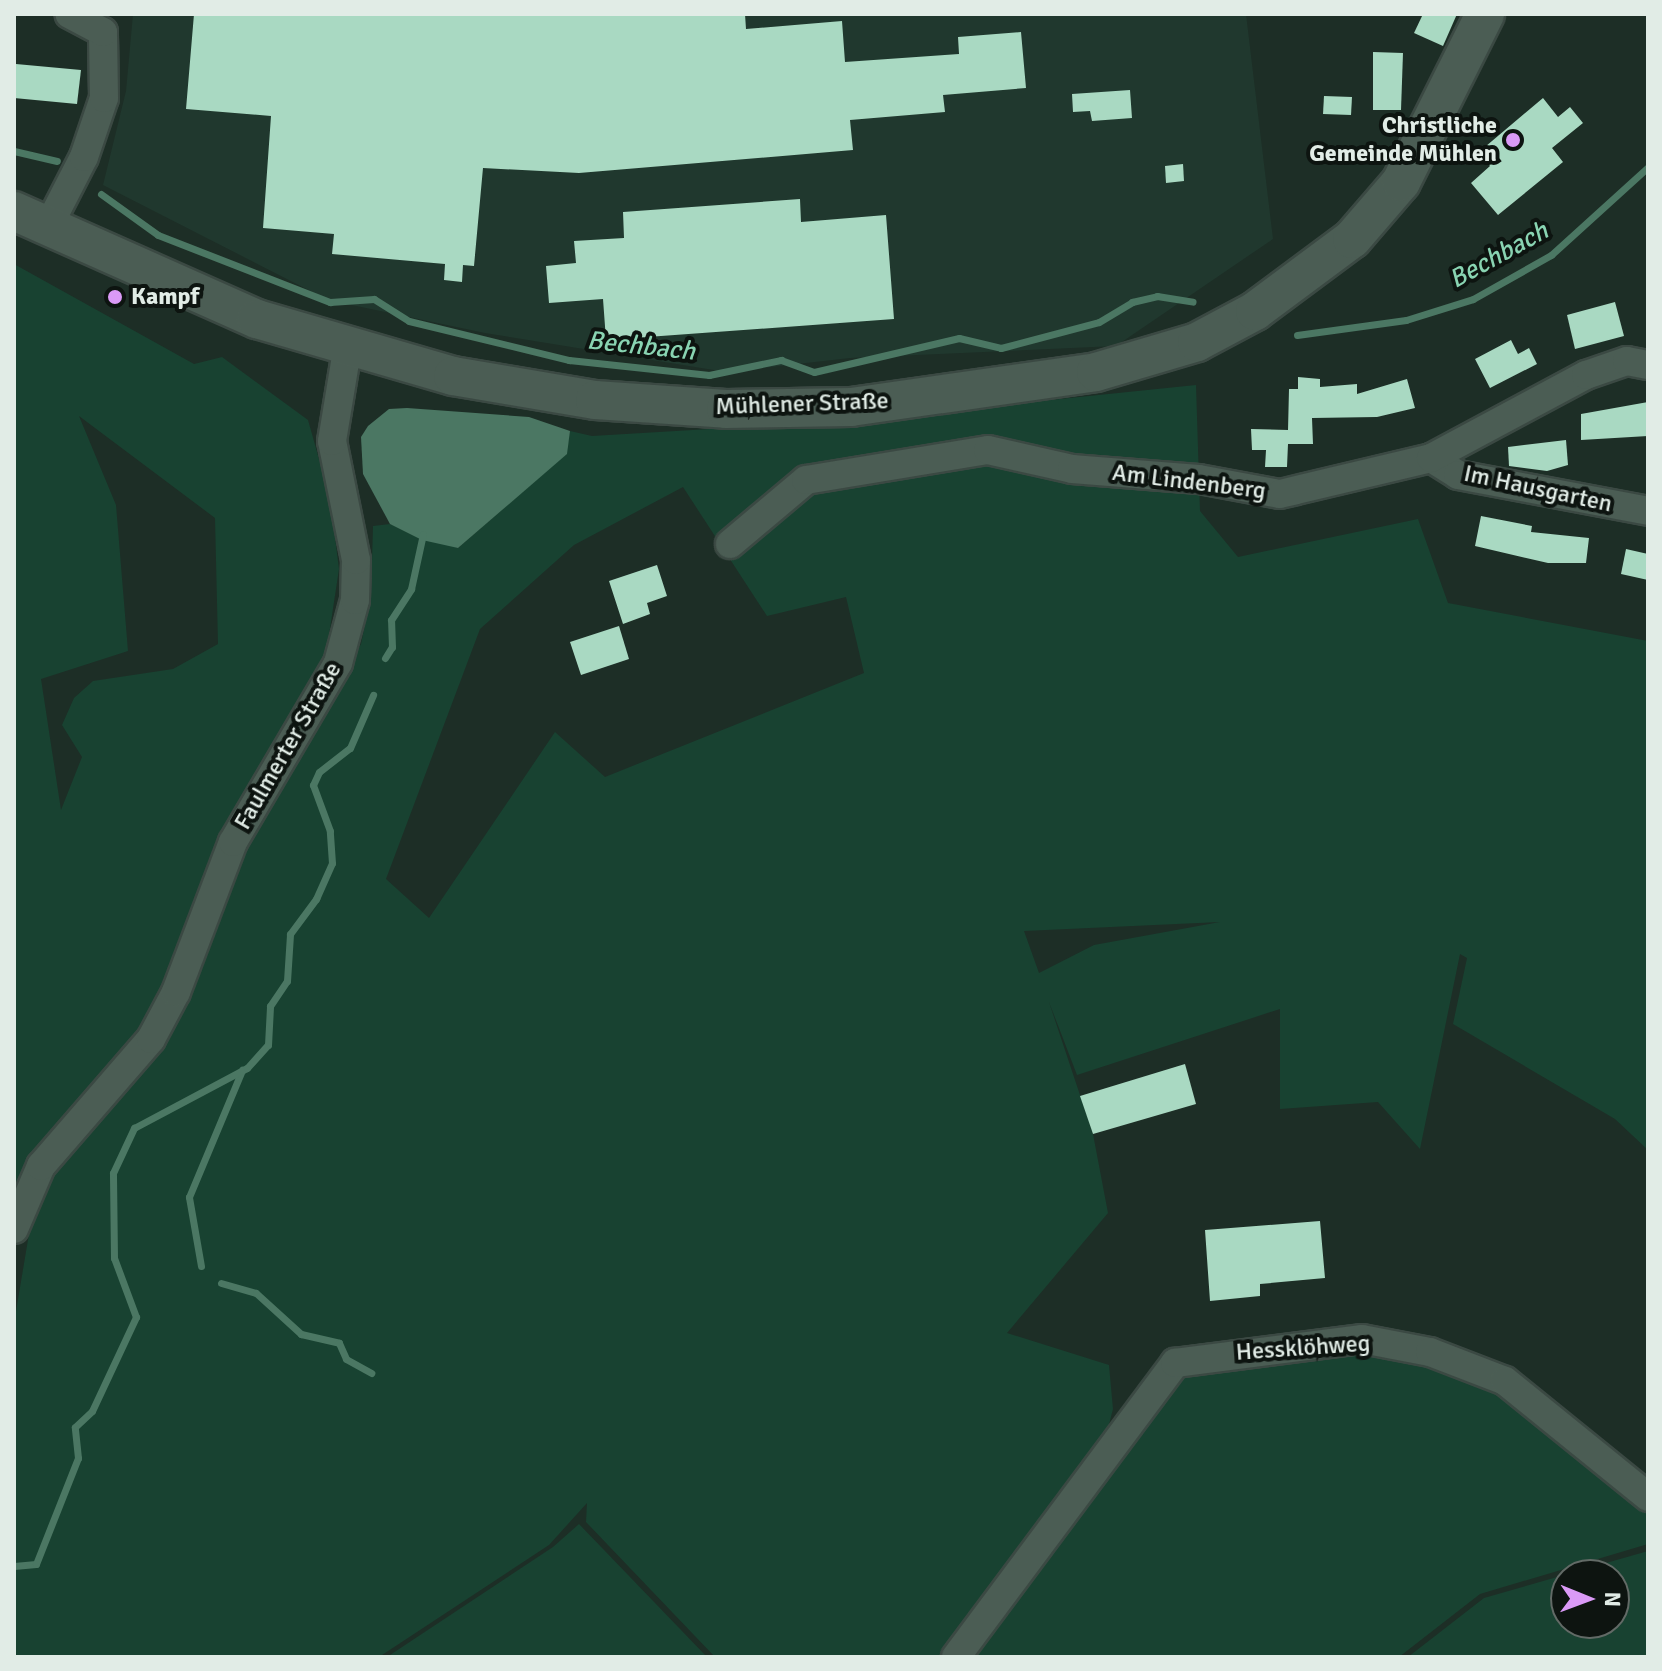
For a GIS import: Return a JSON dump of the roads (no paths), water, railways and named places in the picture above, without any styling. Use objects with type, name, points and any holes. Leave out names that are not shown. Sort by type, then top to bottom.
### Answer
[{"type":"main road","name":"Mühlener Straße","points":[[31,218],[178,288],[347,350],[453,376],[595,400],[726,409],[851,407],[1096,372],[1197,342],[1255,311],[1352,239],[1401,182],[1424,145],[1485,14]]},
{"type":"street","points":[[31,218],[84,157],[104,98],[113,23],[69,14]]},
{"type":"street","name":"Faulmerter Straße","points":[[14,1229],[41,1166],[151,1039],[176,992],[233,842],[338,663],[355,600],[356,560],[332,441],[347,350]]},
{"type":"street","name":"Am Lindenberg","points":[[730,544],[806,480],[988,450],[1072,469],[1199,479],[1280,494],[1431,458],[1586,375],[1627,361],[1648,365]]},
{"type":"street","name":"Im Hausgarten","points":[[1431,458],[1458,475],[1648,511]]},
{"type":"street","name":"Hessklöhweg","points":[[956,1657],[1175,1363],[1362,1339],[1430,1352],[1505,1381],[1648,1497]]},
{"type":"waterway","name":"Bechbach","points":[[14,151],[57,161]]},
{"type":"waterway","name":"Bechbach","points":[[1297,335],[1406,320],[1473,299],[1551,255],[1648,167]]},
{"type":"waterway","name":"Bechbach","points":[[101,194],[158,235],[330,302],[374,299],[409,321],[569,360],[709,375],[781,360],[814,372],[959,338],[1001,348],[1099,322],[1132,302],[1157,296],[1193,302]]},
{"type":"waterway","points":[[385,658],[392,647],[391,620],[411,589],[423,534]]},
{"type":"waterway","points":[[14,1566],[36,1564],[78,1458],[75,1427],[92,1411],[136,1317],[114,1258],[113,1173],[134,1128],[247,1068],[268,1045],[270,1006],[287,981],[290,934],[316,899],[332,863],[330,831],[313,785],[319,772],[350,748],[373,695]]},
{"type":"waterway","points":[[201,1266],[189,1197],[242,1070]]},
{"type":"waterway","points":[[221,1283],[256,1293],[301,1334],[339,1343],[346,1359],[371,1373]]},
{"type":"place","name":"Christliche Gemeinde Mühlen","points":[[1513,140]]},
{"type":"place","name":"Kampf","points":[[115,297]]}]
